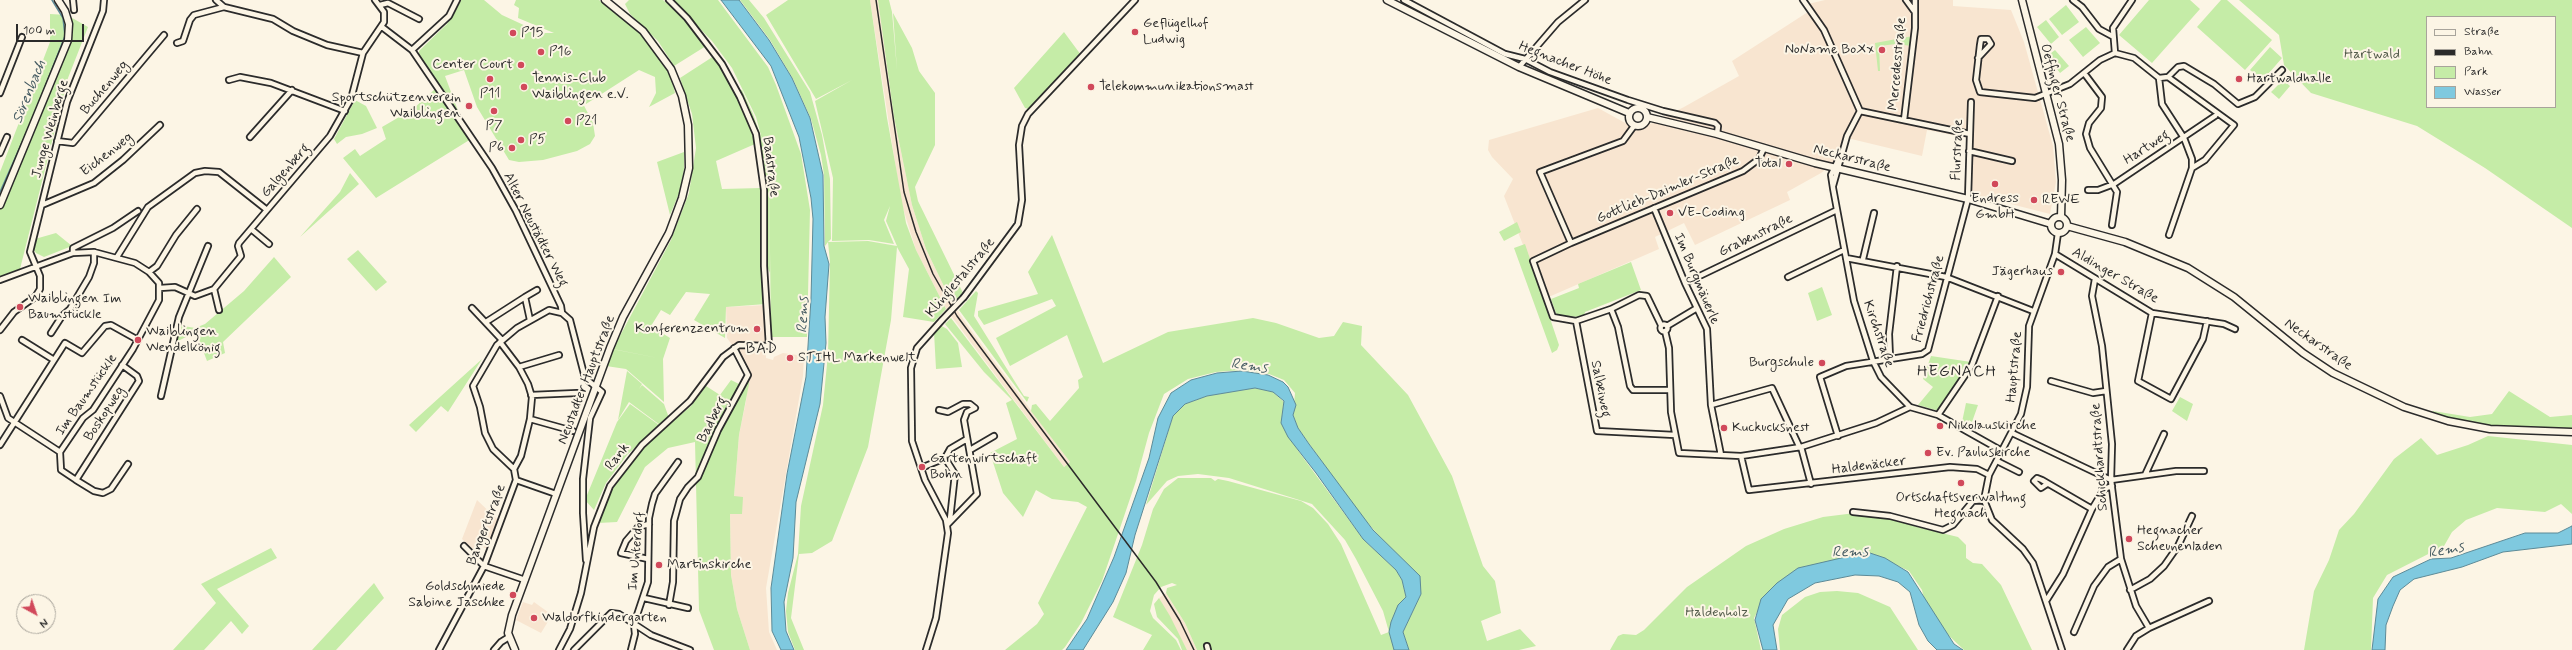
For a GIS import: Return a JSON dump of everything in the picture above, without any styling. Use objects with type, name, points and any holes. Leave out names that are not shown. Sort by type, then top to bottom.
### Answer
[{"type":"main road","points":[[0,205],[68,40],[69,24],[65,11],[58,0]]},
{"type":"main road","name":"Neustadter Hauptstraße","points":[[509,637],[510,623],[595,386],[623,317],[669,233],[682,198],[690,155],[688,125],[682,96],[671,69],[651,40],[632,20],[605,0]]},
{"type":"main road","name":"Hegnacher Höhe","points":[[1388,0],[1519,67],[1629,113]]},
{"type":"main road","name":"Oeffinger Straße","points":[[2022,0],[2059,144],[2062,180],[2061,217]]},
{"type":"main road","points":[[1638,108],[1645,112],[1647,117],[1643,124],[1634,126],[1629,121],[1629,113],[1638,108]]},
{"type":"main road","name":"Neckarstraße","points":[[1647,117],[1717,134],[1837,167],[1968,199],[2051,224]]},
{"type":"main road","points":[[2061,217],[2066,220],[2067,226],[2065,230],[2058,233],[2053,230],[2051,224],[2055,218],[2061,217]]},
{"type":"main road","name":"Neckarstraße","points":[[2067,226],[2125,242],[2188,268],[2234,297],[2304,353],[2333,373],[2404,407],[2448,421],[2490,429],[2572,432]]},
{"type":"main road","points":[[509,637],[515,650]]},
{"type":"street","points":[[73,0],[74,10]]},
{"type":"street","name":"Junge Weinberge","points":[[36,265],[30,252],[67,102],[103,11],[104,0]]},
{"type":"street","points":[[216,0],[224,7],[273,19],[293,31],[327,45],[363,53]]},
{"type":"street","points":[[374,0],[380,5],[384,16],[382,26]]},
{"type":"street","points":[[412,50],[449,16],[457,0]]},
{"type":"street","name":"Badstraße","points":[[670,0],[687,18],[722,64],[740,97],[756,134],[764,190],[764,266],[769,346],[747,344],[734,348]]},
{"type":"street","name":"Klinglestalstraße","points":[[947,525],[921,468],[910,431],[912,360],[921,342],[964,297],[1018,224],[1022,200],[1019,145],[1022,126],[1028,114],[1135,0]]},
{"type":"street","name":"Hegnacher Höhe","points":[[1404,0],[1505,54],[1525,59],[1550,72],[1628,100],[1663,111],[1715,123],[1718,126],[1717,134]]},
{"type":"street","points":[[1519,67],[1558,22],[1585,0]]},
{"type":"street","points":[[1802,0],[1824,32],[1860,111],[1970,134]]},
{"type":"street","name":"Mercedesstraße","points":[[1906,0],[1914,11]]},
{"type":"street","name":"Mercedesstraße","points":[[1904,120],[1915,28],[1915,0]]},
{"type":"street","points":[[2072,0],[2082,7],[2099,29],[2112,36]]},
{"type":"street","points":[[2115,53],[2112,36],[2115,23],[2132,0]]},
{"type":"street","points":[[380,5],[388,3],[419,19]]},
{"type":"street","points":[[177,43],[183,41],[190,20],[194,15],[224,7]]},
{"type":"street","name":"Alter Neustädter Weg","points":[[382,26],[412,50],[492,168],[516,211],[561,306],[562,313],[572,325],[585,378],[595,386]]},
{"type":"street","name":"Galgenberg","points":[[117,257],[148,207],[195,174],[205,171],[219,172],[267,210],[330,136],[352,96],[363,53],[382,26]]},
{"type":"street","name":"Buchenweg","points":[[57,141],[73,143],[164,35]]},
{"type":"street","points":[[0,93],[2,83],[22,37]]},
{"type":"street","points":[[1978,58],[1976,80],[1980,92],[2035,98],[2070,84],[2100,60],[2115,53],[2134,58],[2158,78],[2162,104],[2184,138],[2190,151],[2192,168],[2173,229],[2169,235]]},
{"type":"street","points":[[2158,78],[2168,77],[2178,68],[2184,66],[2241,104],[2255,97],[2282,70]]},
{"type":"street","points":[[2084,73],[2100,92],[2103,102],[2101,108],[2088,126],[2088,142],[2114,184],[2118,199],[2112,225]]},
{"type":"street","points":[[229,80],[240,77],[292,90],[345,111]]},
{"type":"street","points":[[2168,77],[2234,125],[2205,160],[2192,168]]},
{"type":"street","points":[[250,138],[292,90]]},
{"type":"street","name":"Flurstraße","points":[[1968,199],[1971,102]]},
{"type":"street","name":"Kirchstraße","points":[[1860,111],[1843,150],[1832,188],[1854,301],[1873,361],[1885,382],[1910,407],[1938,415],[2002,451]]},
{"type":"street","name":"Hartweg","points":[[2088,190],[2098,190],[2114,184],[2215,116]]},
{"type":"street","name":"Eichenweg","points":[[42,205],[94,183],[123,160],[160,125]]},
{"type":"street","points":[[1571,243],[1540,172],[1623,141],[1634,126]]},
{"type":"street","points":[[0,152],[7,137]]},
{"type":"street","name":"Gottlieb-Daimler-Straße","points":[[1576,321],[1553,316],[1533,261],[1571,243],[1748,168],[1759,159],[1764,148]]},
{"type":"street","points":[[1969,151],[2012,161]]},
{"type":"street","name":"Friedrichstraße","points":[[1838,436],[1820,377],[1846,366],[1922,354],[1928,350],[1946,277],[1968,199]]},
{"type":"street","name":"Im Burgmäuerle","points":[[1654,208],[1685,283],[1707,329],[1711,405],[1721,455]]},
{"type":"street","points":[[149,272],[158,266],[176,235],[197,209]]},
{"type":"street","points":[[0,280],[36,265],[73,253],[94,252],[117,257],[134,263],[156,278],[160,288],[175,287],[187,293],[200,296],[214,289],[241,256],[238,246],[267,210]]},
{"type":"street","name":"Grabenstraße","points":[[1685,283],[1836,210]]},
{"type":"street","points":[[73,253],[74,248],[98,237],[138,211]]},
{"type":"street","points":[[1863,259],[1874,213]]},
{"type":"street","points":[[130,217],[139,221]]},
{"type":"street","points":[[251,229],[269,244]]},
{"type":"street","name":"Hauptstraße","points":[[1984,500],[1989,475],[2021,414],[2025,397],[2029,326],[2054,254],[2058,233]]},
{"type":"street","points":[[161,396],[172,341],[187,293],[208,246]]},
{"type":"street","points":[[1788,277],[1844,250]]},
{"type":"street","points":[[51,333],[62,316],[70,309],[90,277],[94,263],[94,252]]},
{"type":"street","name":"Aldinger Straße","points":[[2054,254],[2152,313],[2207,320],[2224,324],[2234,329]]},
{"type":"street","points":[[1846,258],[1863,259],[1946,277],[1998,296],[2033,311]]},
{"type":"street","points":[[0,330],[14,312],[38,294],[40,276],[36,265]]},
{"type":"street","points":[[1890,358],[1889,334],[1897,266]]},
{"type":"street","name":"Schickhardtstraße","points":[[2094,279],[2092,296],[2102,346],[2112,444],[2111,480],[2121,559],[2130,590],[2149,628]]},
{"type":"street","name":"Im Baumstückle","points":[[0,396],[5,413],[14,424],[60,452],[83,418],[93,410],[138,340],[159,300],[160,288]]},
{"type":"street","points":[[214,289],[219,310]]},
{"type":"street","points":[[486,322],[536,290]]},
{"type":"street","points":[[1576,321],[1611,309],[1639,296],[1647,296],[1661,325],[1661,330],[1666,329],[1697,308]]},
{"type":"street","points":[[1938,415],[1972,365],[1998,296]]},
{"type":"street","points":[[525,297],[530,320]]},
{"type":"street","points":[[472,308],[486,322],[501,341],[518,367],[531,395],[530,419],[521,456],[514,469]]},
{"type":"street","points":[[1611,309],[1618,328],[1630,386],[1633,390],[1669,390]]},
{"type":"street","points":[[501,341],[530,320],[549,310],[562,313]]},
{"type":"street","points":[[2152,313],[2138,381],[2171,399],[2204,339],[2207,320]]},
{"type":"street","name":"Salbeiweg","points":[[1576,321],[1597,431],[1676,435]]},
{"type":"street","points":[[0,445],[65,343],[82,353],[105,326],[111,325],[138,340]]},
{"type":"street","points":[[1666,329],[1669,390],[1679,453],[1741,456],[1800,446],[1838,436],[1876,423],[1910,407]]},
{"type":"street","points":[[22,340],[54,360]]},
{"type":"street","name":"Bangertstraße","points":[[439,650],[484,566],[516,480],[514,469],[493,449],[485,433],[480,407],[473,386],[494,348],[501,341]]},
{"type":"street","name":"Badberg","points":[[669,605],[673,582],[674,521],[680,499],[688,487],[698,477],[718,430],[748,375],[734,348]]},
{"type":"street","name":"Rank","points":[[559,650],[570,629],[581,593],[594,527],[610,486],[642,445],[683,409],[723,357],[734,348]]},
{"type":"street","points":[[518,367],[559,355]]},
{"type":"street","name":"Boskopweg","points":[[76,480],[140,381],[137,376],[122,365]]},
{"type":"street","points":[[2051,381],[2093,393],[2106,391]]},
{"type":"street","points":[[587,565],[582,512],[583,479],[590,418],[602,395],[595,386]]},
{"type":"street","points":[[1711,405],[1772,388],[1800,446],[1811,484]]},
{"type":"street","points":[[531,395],[577,393]]},
{"type":"street","points":[[939,410],[948,412],[963,404],[970,404],[975,408],[967,412],[964,420],[977,494],[950,519]]},
{"type":"street","points":[[530,419],[573,431]]},
{"type":"street","points":[[2012,433],[2111,480],[2176,471],[2204,471]]},
{"type":"street","points":[[2145,475],[2164,434]]},
{"type":"street","points":[[970,450],[994,436]]},
{"type":"street","points":[[921,468],[945,458],[950,449],[967,439]]},
{"type":"street","points":[[60,452],[61,470],[94,491],[103,493],[111,489],[128,464]]},
{"type":"street","name":"Haldenäcker","points":[[1741,456],[1749,490],[1950,468],[1977,469],[1989,475]]},
{"type":"street","points":[[926,650],[936,618],[947,525],[950,519],[955,474],[945,458]]},
{"type":"street","points":[[1997,461],[2014,467],[2019,472]]},
{"type":"street","name":"Im Unterdorf","points":[[631,650],[635,634],[634,624],[644,598],[648,582],[649,524],[656,494],[678,462]]},
{"type":"street","points":[[516,480],[556,494]]},
{"type":"street","points":[[2047,484],[2092,509]]},
{"type":"street","points":[[2046,601],[2063,574],[2092,509],[2104,489],[2112,486]]},
{"type":"street","points":[[1853,512],[1890,516],[1943,530],[1953,525],[1973,501],[1984,500],[1992,520],[2023,550],[2033,564],[2062,650]]},
{"type":"street","points":[[2130,590],[2150,579],[2164,566],[2178,546],[2192,516]]},
{"type":"street","points":[[648,559],[622,554],[626,541],[638,527],[649,524]]},
{"type":"street","points":[[464,546],[484,566],[525,580]]},
{"type":"street","points":[[2074,632],[2094,586],[2108,567],[2121,559]]},
{"type":"street","points":[[644,598],[669,605],[688,608]]},
{"type":"street","points":[[2127,650],[2136,636],[2149,628],[2209,601]]},
{"type":"street","points":[[574,650],[606,615],[615,613],[651,635],[690,650]]},
{"type":"street","points":[[494,650],[500,642],[509,637]]},
{"type":"shaded area","points":[[870,0],[878,0],[894,117],[912,205],[926,249],[952,303],[1070,462],[1064,467],[946,309],[916,250],[901,202]]},
{"type":"shaded area","points":[[1825,0],[1953,0],[1953,6],[2011,10],[2024,42],[2053,146],[2056,182],[2050,214],[1964,192],[1967,138],[1927,130],[1922,156],[1843,137],[1836,161],[1821,173],[1787,192],[1790,200],[1695,245],[1684,223],[1655,237],[1659,249],[1544,299],[1504,196],[1513,179],[1492,157],[1488,150],[1489,140],[1598,108],[1638,130],[1684,107],[1739,76],[1732,61],[1811,10],[1808,4]]},
{"type":"shaded area","points":[[766,305],[766,358],[773,360],[774,357],[783,353],[804,356],[803,376],[766,588],[769,632],[777,650],[750,650],[737,609],[731,575],[730,514],[742,514],[734,496],[739,435],[746,401],[750,370],[727,338],[726,307]]},
{"type":"shaded area","points":[[477,500],[498,520],[488,549],[482,547],[479,554],[462,539]]},
{"type":"shaded area","points":[[1166,593],[1185,623],[1197,650],[1187,650],[1159,598]]},
{"type":"shaded area","name":"Waldorfkindergarten","points":[[523,602],[532,605],[534,602],[552,615],[541,633],[516,620]]},
{"type":"green space","points":[[461,0],[484,0],[502,15],[541,33],[554,33],[518,18],[519,8],[514,5],[516,0],[599,0],[643,35],[665,66],[671,77],[675,93],[649,107],[656,93],[655,77],[639,70],[586,104],[579,96],[593,123],[595,136],[590,144],[577,151],[543,160],[519,162],[509,160],[477,107],[464,70],[445,76],[460,116],[419,56],[419,51],[447,24]]},
{"type":"green space","points":[[629,0],[663,0],[686,20],[706,46],[674,66],[658,41],[630,14],[625,4]]},
{"type":"green space","points":[[672,0],[718,0],[768,67],[776,85],[801,154],[810,210],[807,337],[771,337],[769,165],[756,117],[732,68],[712,41]]},
{"type":"green space","points":[[740,0],[749,0],[764,18],[810,92],[822,135],[830,179],[831,239],[825,246],[824,175],[821,155],[811,119],[793,79],[770,40]]},
{"type":"green space","points":[[788,0],[870,0],[887,118],[906,223],[916,250],[946,309],[934,322],[903,317],[909,269],[897,247],[891,320],[868,447],[832,541],[812,553],[799,554],[791,618],[804,650],[795,650],[788,632],[786,611],[788,593],[798,554],[801,506],[823,405],[828,354],[830,262],[828,242],[868,241],[897,246],[886,221],[890,206],[884,220],[894,244],[869,240],[832,241],[833,178],[815,101],[852,80],[816,99],[766,15]]},
{"type":"green space","points":[[878,0],[889,0],[892,12],[897,70],[893,13],[912,48],[919,71],[935,93],[935,145],[915,187],[918,201],[963,293],[952,303],[926,249],[912,205],[894,117]]},
{"type":"green space","points":[[2149,0],[2190,0],[2200,9],[2152,63],[2119,35]]},
{"type":"green space","points":[[2221,0],[2227,0],[2272,40],[2245,70],[2197,27]]},
{"type":"green space","name":"Hartwald","points":[[2239,0],[2572,0],[2572,228],[2485,168],[2417,126],[2311,93],[2284,65],[2279,35]]},
{"type":"green space","points":[[2066,5],[2079,22],[2062,35],[2049,19]]},
{"type":"green space","points":[[50,14],[67,15],[88,27],[68,78],[20,269],[0,277],[0,172],[50,42]]},
{"type":"green space","points":[[2046,20],[2059,37],[2051,44],[2037,27]]},
{"type":"green space","points":[[2086,27],[2100,43],[2083,57],[2069,40]]},
{"type":"green space","points":[[1064,32],[1081,55],[1029,109],[1025,108],[1014,88]]},
{"type":"green space","points":[[1913,36],[1912,46],[1896,44],[1879,46],[1880,71],[1878,71],[1875,43]]},
{"type":"green space","points":[[2270,47],[2282,58],[2263,80],[2250,70]]},
{"type":"green space","points":[[2055,50],[2069,66],[2060,73],[2047,56]]},
{"type":"green space","points":[[714,56],[732,84],[746,114],[755,144],[716,161],[722,189],[761,188],[762,266],[766,304],[726,307],[725,338],[694,320],[710,294],[686,292],[670,315],[661,310],[651,326],[670,338],[663,359],[613,349],[671,240],[689,193],[696,148],[692,114],[680,78]]},
{"type":"green space","points":[[2283,80],[2290,86],[2279,99],[2271,92]]},
{"type":"green space","points":[[435,89],[471,139],[376,198],[343,158],[355,149],[360,156],[386,139],[382,127],[413,109]]},
{"type":"green space","points":[[739,90],[742,90],[753,114],[764,145],[769,182],[766,182],[760,139]]},
{"type":"green space","points":[[355,100],[366,106],[377,128],[362,134],[346,137],[337,144],[334,139]]},
{"type":"green space","points":[[684,152],[684,169],[680,191],[670,215],[657,162]]},
{"type":"green space","points":[[350,173],[359,184],[300,237],[340,192]]},
{"type":"green space","points":[[766,186],[769,187],[770,273],[767,266]]},
{"type":"green space","points":[[1517,222],[1521,232],[1504,241],[1499,232]]},
{"type":"green space","points":[[56,233],[72,246],[44,257],[36,253],[33,249],[35,239]]},
{"type":"green space","points":[[1052,235],[1103,363],[1168,332],[1253,318],[1276,323],[1319,338],[1334,336],[1343,322],[1362,326],[1361,345],[1408,395],[1452,476],[1483,566],[1495,581],[1501,613],[1481,621],[1487,641],[1520,629],[1536,646],[1519,650],[1409,650],[1403,632],[1421,594],[1389,547],[1357,511],[1298,428],[1293,415],[1295,393],[1284,380],[1269,374],[1242,370],[1216,372],[1188,379],[1164,394],[1149,433],[1136,481],[1102,581],[1081,623],[1062,650],[1005,650],[1037,624],[1044,614],[1038,603],[1087,507],[1078,502],[1052,499],[1036,490],[1023,517],[1003,493],[990,453],[1017,439],[1006,403],[1012,400],[984,372],[945,324],[951,318],[1064,467],[1070,462],[1031,411],[1032,405],[1036,404],[1050,421],[1079,388],[1078,380],[1083,377],[1067,335],[1010,366],[996,338],[1056,306],[1052,299],[984,325],[978,316],[978,311],[1038,294],[1028,272]]},
{"type":"green space","points":[[1525,244],[1559,345],[1557,350],[1552,353],[1514,248]]},
{"type":"green space","points":[[358,250],[387,282],[376,291],[347,259]]},
{"type":"green space","points":[[274,257],[291,277],[223,342],[225,353],[207,361],[196,332],[172,344],[178,325],[195,328],[205,324],[244,291]]},
{"type":"green space","points":[[1631,262],[1641,290],[1585,312],[1584,317],[1559,316],[1556,313],[1551,299],[1579,288],[1578,284]]},
{"type":"green space","points":[[1822,287],[1832,315],[1817,321],[1808,293]]},
{"type":"green space","points":[[976,291],[978,293],[974,316],[1024,396],[1029,397],[1027,402],[959,310]]},
{"type":"green space","points":[[940,325],[947,329],[958,343],[962,367],[936,369],[934,332]]},
{"type":"green space","points":[[612,349],[663,359],[664,402],[626,369],[606,366]]},
{"type":"green space","points":[[1931,356],[1971,362],[1971,366],[1939,411],[1918,405],[1933,387],[1923,379]]},
{"type":"green space","points":[[482,359],[448,412],[441,406],[416,432],[409,425]]},
{"type":"green space","points":[[627,371],[642,384],[639,389],[642,385],[664,404],[669,418],[660,425],[629,402],[618,420]]},
{"type":"green space","points":[[746,375],[749,376],[749,384],[739,435],[734,496],[743,497],[742,514],[730,514],[731,575],[737,609],[750,650],[714,650],[699,610],[695,442],[668,448],[645,467],[617,522],[598,523],[612,487],[637,452],[691,406],[706,386],[720,395],[731,380],[739,384]]},
{"type":"green space","points":[[1255,388],[1273,392],[1284,402],[1281,423],[1299,452],[1363,539],[1396,570],[1402,580],[1406,597],[1393,643],[1394,650],[1197,650],[1185,623],[1166,593],[1167,588],[1177,585],[1172,583],[1161,587],[1154,595],[1150,611],[1153,618],[1176,640],[1181,650],[1143,650],[1152,635],[1113,617],[1142,545],[1153,509],[1164,489],[1178,478],[1211,478],[1215,481],[1218,479],[1228,481],[1301,501],[1313,508],[1328,524],[1341,544],[1381,635],[1389,632],[1383,611],[1345,540],[1312,504],[1229,478],[1198,474],[1178,476],[1167,481],[1146,505],[1173,416],[1185,404],[1207,396]]},
{"type":"green space","points":[[2509,391],[2550,417],[2572,415],[2572,428],[2512,431],[2430,416],[2433,411],[2470,417],[2492,414]]},
{"type":"green space","points":[[2180,397],[2193,404],[2187,421],[2172,411]]},
{"type":"green space","points":[[1966,403],[1978,405],[1972,422],[1969,420],[1967,423],[1962,422]]},
{"type":"green space","points":[[630,404],[659,425],[627,455],[606,483],[594,510],[585,500],[617,422]]},
{"type":"green space","points":[[2488,436],[2572,445],[2572,514],[2561,504],[2545,512],[2497,508],[2466,520],[2452,532],[2444,546],[2387,575],[2373,598],[2371,650],[2304,650],[2314,591],[2329,560],[2339,530],[2354,514],[2394,459],[2421,438],[2437,455],[2468,445]]},
{"type":"green space","name":"Haldenholz","points":[[1855,513],[1889,518],[1917,527],[1958,537],[1966,545],[1966,558],[1973,563],[1982,564],[2001,585],[2032,650],[1964,650],[1943,630],[1926,606],[1922,590],[1909,571],[1890,562],[1796,572],[1767,593],[1754,618],[1761,650],[1610,650],[1618,636],[1623,634],[1636,635],[1644,630],[1687,587],[1746,546],[1784,529],[1823,517]]},
{"type":"green space","points":[[271,548],[277,558],[217,589],[249,626],[242,634],[231,621],[204,650],[173,650],[216,603],[201,584]]},
{"type":"green space","points":[[374,583],[384,598],[336,650],[312,650]]},
{"type":"green space","points":[[1837,591],[1858,593],[1890,607],[1918,650],[1780,650],[1778,629],[1782,615],[1805,597],[1820,592]]},
{"type":"green space","points":[[1159,598],[1187,650],[1182,650],[1178,639],[1157,617],[1154,604]]},
{"type":"water","points":[[721,0],[739,0],[769,40],[792,78],[810,118],[823,175],[824,246],[829,264],[825,317],[826,343],[820,404],[796,502],[793,558],[784,602],[786,631],[794,650],[781,650],[772,631],[771,588],[787,474],[806,377],[811,299],[813,219],[811,198],[799,137],[771,66]]},
{"type":"water","points":[[1242,371],[1268,375],[1283,382],[1288,387],[1296,405],[1293,415],[1298,428],[1309,444],[1373,530],[1420,576],[1421,594],[1403,632],[1409,650],[1394,650],[1389,632],[1391,622],[1398,605],[1406,597],[1402,580],[1396,570],[1363,539],[1316,473],[1288,437],[1281,423],[1284,401],[1273,392],[1255,388],[1207,396],[1185,404],[1173,416],[1135,535],[1126,573],[1113,602],[1083,650],[1066,650],[1087,619],[1114,557],[1149,458],[1158,418],[1171,393],[1191,380],[1217,373]]},
{"type":"water","points":[[2572,526],[2572,544],[2503,552],[2462,567],[2414,579],[2400,590],[2393,606],[2386,625],[2385,650],[2372,650],[2378,599],[2393,577],[2431,559],[2451,558],[2525,533],[2558,533]]},
{"type":"water","points":[[1867,552],[1885,558],[1908,572],[1954,644],[1963,650],[1937,650],[1928,641],[1919,625],[1910,592],[1898,582],[1879,576],[1855,575],[1815,583],[1788,599],[1773,625],[1777,650],[1763,650],[1755,620],[1761,599],[1777,583],[1798,568]]},
{"type":"waterway","name":"Sörenbach","points":[[0,192],[32,120],[65,36],[63,18],[52,0]]},
{"type":"railway","points":[[876,0],[904,192],[916,232],[933,274],[957,316],[1156,582],[1180,621],[1194,650]]},
{"type":"place","name":"Geflügelhof Ludwig","points":[[1135,32]]},
{"type":"place","name":"P15","points":[[513,33]]},
{"type":"place","name":"NoName BoXx","points":[[1882,50]]},
{"type":"place","name":"P16","points":[[541,52]]},
{"type":"place","name":"Center Court","points":[[521,65]]},
{"type":"place","name":"P11","points":[[490,79]]},
{"type":"place","name":"Hartwaldhalle","points":[[2239,79]]},
{"type":"place","name":"Tennis-Club Waiblingen e.V.","points":[[524,87]]},
{"type":"place","name":"Telekommunikationsmast","points":[[1091,87]]},
{"type":"place","name":"Sportschützenverein Waiblingen","points":[[469,106]]},
{"type":"place","name":"P7","points":[[494,111]]},
{"type":"place","name":"P21","points":[[568,121]]},
{"type":"place","name":"P5","points":[[521,140]]},
{"type":"place","name":"P6","points":[[512,148]]},
{"type":"place","name":"Total","points":[[1789,164]]},
{"type":"place","name":"Endress GmbH","points":[[1995,184]]},
{"type":"place","name":"REWE","points":[[2034,200]]},
{"type":"place","name":"VE-Coding","points":[[1670,213]]},
{"type":"place","name":"Jägerhaus","points":[[2061,272]]},
{"type":"place","name":"Waiblingen Im Baumstückle","points":[[20,307]]},
{"type":"place","name":"Konferenzzentrum","points":[[757,329]]},
{"type":"place","name":"Waiblingen Wendelkönig","points":[[138,340]]},
{"type":"place","name":"STIHL Markenwelt","points":[[790,358]]},
{"type":"place","name":"Burgschule","points":[[1822,363]]},
{"type":"place","name":"Nikolauskirche","points":[[1940,426]]},
{"type":"place","name":"Kuckucksnest","points":[[1724,428]]},
{"type":"place","name":"Ev. Pauluskirche","points":[[1928,453]]},
{"type":"place","name":"Gartenwirtschaft Bohn","points":[[922,467]]},
{"type":"place","name":"Ortschaftsverwaltung Hegnach","points":[[1961,483]]},
{"type":"place","name":"Hegnacher Scheunenladen","points":[[2129,539]]},
{"type":"place","name":"Martinskirche","points":[[659,565]]},
{"type":"place","name":"Goldschmiede Sabine Jaschke","points":[[513,595]]},
{"type":"place","name":"Waldorfkindergarten","points":[[534,618]]},
{"type":"district","name":"BAD","points":[[762,350]]},
{"type":"district","name":"HEGNACH","points":[[1957,373]]},
{"type":"water label","name":"Rems","points":[[804,315]]},
{"type":"water label","name":"Rems","points":[[1249,367]]},
{"type":"water label","name":"Rems","points":[[2446,551]]},
{"type":"water label","name":"Rems","points":[[1850,553]]}]
